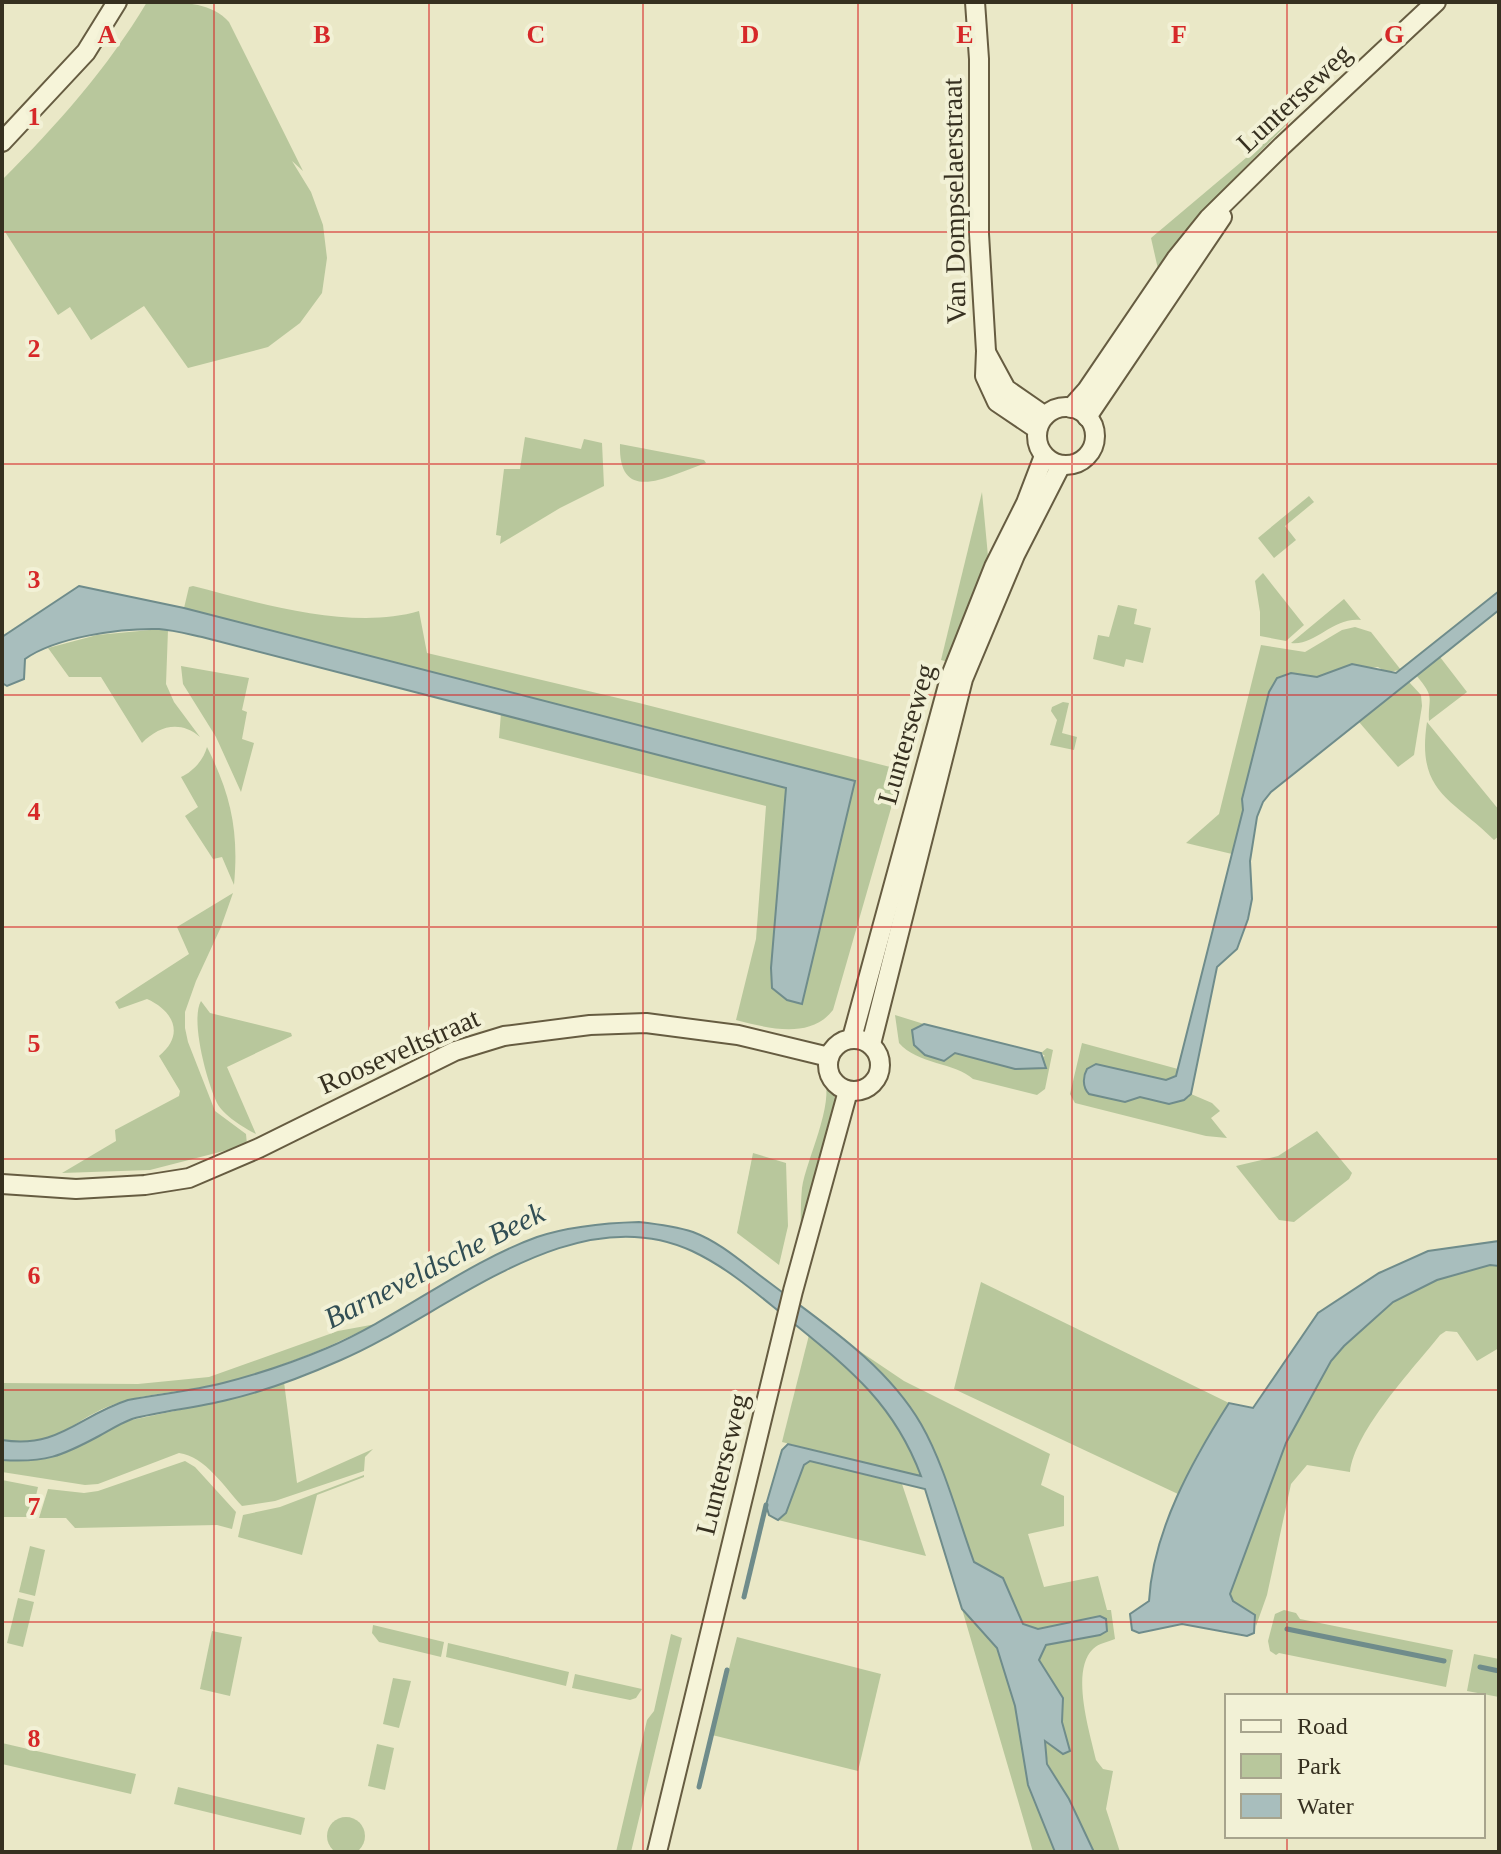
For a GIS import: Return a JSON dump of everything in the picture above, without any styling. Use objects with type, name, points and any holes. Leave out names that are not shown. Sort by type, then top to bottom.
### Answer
[{"type":"main road","points":[[2,142],[86,52],[117,2]]},
{"type":"main road","name":"Van Dompselaerstraat","points":[[975,2],[979,59],[982,314],[986,351],[1006,389],[1041,423]]},
{"type":"main road","name":"Lunterseweg","points":[[1079,412],[1220,223],[1226,203],[1282,146],[1436,2]]},
{"type":"main road","points":[[1052,410],[1079,412],[1095,436],[1091,451],[1078,463],[1061,465],[1044,456],[1039,448],[1041,423],[1052,410]]},
{"type":"main road","name":"Lunterseweg","points":[[852,1038],[950,678],[994,567],[1026,503],[1044,456]]},
{"type":"main road","name":"Lunterseweg","points":[[871,1044],[963,679],[1015,555],[1061,465]]},
{"type":"main road","name":"Rooseveltstraat","points":[[2,1184],[76,1189],[145,1185],[189,1178],[259,1148],[455,1051],[504,1036],[590,1025],[646,1023],[738,1035],[829,1057]]},
{"type":"main road","points":[[862,1039],[871,1044],[881,1061],[874,1083],[862,1091],[848,1091],[835,1084],[828,1071],[829,1057],[842,1041],[862,1039]]},
{"type":"main road","name":"Lunterseweg","points":[[657,1852],[786,1322],[848,1091]]},
{"type":"green space","points":[[147,2],[202,6],[229,22],[303,171],[292,161],[311,192],[323,225],[327,258],[322,293],[300,323],[268,347],[188,368],[144,306],[91,340],[70,307],[58,315],[2,227],[2,180],[80,96]]},
{"type":"green space","points":[[1292,119],[1217,196],[1158,269],[1151,238]]},
{"type":"green space","points":[[525,437],[581,449],[584,439],[602,443],[604,486],[500,544],[501,536],[496,535],[504,469],[520,469]]},
{"type":"green space","points":[[620,444],[704,460],[706,463],[662,479],[637,481],[628,475],[622,463]]},
{"type":"green space","points":[[982,492],[989,567],[952,663],[941,660]]},
{"type":"green space","points":[[1309,496],[1314,502],[1285,526],[1296,540],[1274,558],[1258,538]]},
{"type":"green space","points":[[1263,573],[1304,625],[1286,641],[1260,636],[1255,581]]},
{"type":"green space","points":[[189,587],[276,607],[335,616],[365,618],[419,611],[427,653],[902,770],[833,1010],[824,1019],[800,1028],[774,1028],[736,1020],[756,939],[766,806],[499,738],[501,713],[786,788],[772,988],[787,1000],[802,1004],[854,781],[184,608]]},
{"type":"green space","points":[[1344,599],[1361,620],[1341,623],[1308,640],[1291,643]]},
{"type":"green space","points":[[1118,605],[1137,609],[1134,624],[1151,628],[1143,663],[1126,659],[1124,667],[1093,659],[1098,635],[1109,637]]},
{"type":"green space","points":[[1355,627],[1371,632],[1401,670],[1386,672],[1378,667],[1317,677],[1291,673],[1269,692],[1242,799],[1243,810],[1232,854],[1186,843],[1219,814],[1261,645],[1305,652],[1342,630]]},
{"type":"green space","points":[[168,630],[166,684],[174,702],[200,737],[185,728],[170,727],[155,732],[142,743],[101,677],[69,677],[48,648],[97,635]]},
{"type":"green space","points":[[1440,657],[1467,692],[1429,721],[1429,694],[1416,675]]},
{"type":"green space","points":[[181,666],[249,678],[242,710],[247,712],[242,739],[254,743],[241,792],[216,737],[183,684]]},
{"type":"green space","points":[[1409,682],[1421,695],[1422,706],[1414,755],[1398,767],[1359,722]]},
{"type":"green space","points":[[1069,703],[1062,733],[1077,737],[1074,750],[1050,745],[1057,720],[1052,707]]},
{"type":"green space","points":[[1427,722],[1499,810],[1499,836],[1494,840],[1451,803],[1432,779],[1425,746]]},
{"type":"green space","points":[[207,747],[222,781],[231,814],[235,847],[234,885],[222,857],[213,859],[185,816],[198,807],[181,777],[197,765]]},
{"type":"green space","points":[[233,893],[196,981],[185,1012],[185,1028],[215,1111],[246,1134],[247,1145],[150,1170],[62,1173],[116,1141],[115,1130],[179,1096],[180,1091],[159,1056],[172,1040],[174,1032],[170,1017],[147,999],[119,1009],[115,1002],[189,954],[177,927]]},
{"type":"green space","points":[[201,1001],[210,1013],[291,1033],[292,1036],[227,1067],[256,1134],[240,1125],[217,1103],[199,1036],[197,1022]]},
{"type":"green space","points":[[895,1015],[924,1024],[918,1026],[955,1053],[1012,1068],[1045,1056],[1041,1053],[1047,1048],[1053,1050],[1045,1089],[1037,1095],[973,1079],[916,1055],[899,1043]]},
{"type":"green space","points":[[1082,1043],[1178,1069],[1176,1076],[1166,1080],[1096,1064],[1086,1071],[1128,1101],[1140,1097],[1188,1098],[1191,1094],[1212,1103],[1220,1111],[1211,1118],[1227,1138],[1206,1136],[1075,1103],[1070,1094]]},
{"type":"green space","points":[[824,1077],[833,1088],[836,1105],[801,1252],[802,1188],[826,1102]]},
{"type":"green space","points":[[1317,1131],[1352,1173],[1349,1179],[1294,1222],[1279,1220],[1236,1166],[1278,1156]]},
{"type":"green space","points":[[753,1153],[786,1163],[788,1226],[779,1265],[737,1233]]},
{"type":"green space","points":[[1490,1265],[1499,1266],[1499,1348],[1477,1361],[1457,1332],[1446,1331],[1415,1365],[1374,1419],[1354,1455],[1350,1472],[1307,1465],[1291,1484],[1267,1595],[1256,1626],[1255,1615],[1232,1601],[1230,1594],[1286,1443],[1331,1361],[1393,1302],[1437,1280]]},
{"type":"green space","points":[[981,1282],[1229,1403],[1198,1453],[1178,1494],[954,1389]]},
{"type":"green space","points":[[376,1324],[262,1372],[209,1386],[128,1400],[37,1441],[2,1440],[2,1383],[138,1384],[209,1377],[338,1331]]},
{"type":"green space","points":[[809,1335],[876,1398],[901,1434],[921,1477],[782,1442]]},
{"type":"green space","points":[[855,1348],[904,1381],[1050,1454],[1041,1485],[1064,1496],[1064,1526],[1028,1534],[1044,1587],[1098,1576],[1107,1610],[1111,1610],[1115,1639],[1093,1649],[1086,1659],[1082,1687],[1096,1760],[1103,1769],[1113,1771],[1106,1809],[1120,1852],[1094,1852],[1048,1764],[1044,1741],[1063,1754],[1070,1750],[1062,1722],[1063,1698],[1039,1660],[1045,1645],[1100,1635],[1060,1626],[1038,1629],[1023,1624],[1003,1578],[974,1562],[934,1453]]},
{"type":"green space","points":[[284,1382],[297,1483],[373,1449],[365,1457],[364,1471],[275,1501],[242,1506],[206,1466],[179,1453],[98,1484],[85,1485],[2,1472],[2,1460],[16,1461],[70,1451],[127,1421],[227,1400]]},
{"type":"green space","points":[[185,1461],[195,1467],[236,1512],[232,1529],[217,1525],[75,1528],[66,1518],[39,1518],[48,1489],[84,1493],[98,1491]]},
{"type":"green space","points":[[810,1461],[902,1484],[926,1556],[778,1520],[786,1513],[804,1465]]},
{"type":"green space","points":[[364,1475],[317,1495],[302,1555],[238,1537],[243,1515],[280,1507]]},
{"type":"green space","points":[[2,1480],[38,1487],[31,1517],[2,1517]]},
{"type":"green space","points":[[30,1546],[45,1550],[35,1596],[19,1592]]},
{"type":"green space","points":[[18,1598],[34,1602],[23,1647],[7,1643]]},
{"type":"green space","points":[[962,1609],[997,1648],[1015,1706],[1028,1785],[1055,1852],[1033,1852]]},
{"type":"green space","points":[[1284,1610],[1296,1613],[1300,1619],[1453,1650],[1446,1687],[1279,1653],[1276,1655],[1270,1651],[1268,1641],[1275,1614]]},
{"type":"green space","points":[[373,1625],[444,1642],[441,1657],[379,1642],[372,1633]]},
{"type":"green space","points":[[212,1631],[242,1637],[230,1696],[200,1689]]},
{"type":"green space","points":[[671,1634],[682,1638],[631,1852],[616,1852],[647,1720],[654,1711]]},
{"type":"green space","points":[[737,1637],[881,1674],[858,1771],[712,1735]]},
{"type":"green space","points":[[448,1643],[569,1672],[566,1686],[446,1657]]},
{"type":"green space","points":[[1474,1654],[1499,1659],[1499,1697],[1467,1691]]},
{"type":"green space","points":[[575,1674],[642,1689],[636,1698],[630,1700],[572,1688]]},
{"type":"green space","points":[[393,1678],[411,1681],[399,1728],[383,1724]]},
{"type":"green space","points":[[2,1743],[136,1774],[131,1794],[2,1764]]},
{"type":"green space","points":[[377,1744],[394,1748],[385,1790],[368,1786]]},
{"type":"green space","points":[[178,1787],[305,1818],[301,1835],[174,1804]]},
{"type":"green space","points":[[346,1817],[359,1823],[365,1836],[359,1849],[346,1855],[333,1849],[327,1836],[333,1823]]},
{"type":"water","points":[[79,586],[184,608],[855,781],[802,1004],[787,1000],[772,988],[786,788],[202,637],[164,630],[108,632],[54,645],[25,659],[24,679],[7,686],[2,683],[2,637]]},
{"type":"water","points":[[1499,591],[1499,610],[1271,792],[1263,802],[1257,817],[1250,861],[1252,899],[1248,919],[1237,949],[1217,967],[1191,1094],[1184,1100],[1169,1104],[1140,1097],[1125,1102],[1089,1094],[1084,1085],[1085,1075],[1087,1069],[1096,1064],[1166,1080],[1176,1076],[1243,810],[1242,799],[1269,692],[1277,678],[1291,673],[1317,677],[1352,664],[1396,673]]},
{"type":"water","points":[[924,1024],[1041,1053],[1046,1068],[1015,1069],[955,1053],[944,1061],[925,1055],[914,1045],[912,1030]]},
{"type":"water","points":[[639,1222],[693,1232],[724,1248],[853,1346],[890,1382],[907,1402],[929,1440],[974,1562],[1003,1578],[1023,1624],[1038,1629],[1100,1616],[1106,1619],[1107,1631],[1046,1645],[1039,1660],[1063,1698],[1062,1722],[1070,1751],[1063,1754],[1045,1741],[1047,1764],[1069,1799],[1094,1852],[1055,1852],[1028,1785],[1015,1706],[997,1648],[962,1609],[925,1489],[810,1461],[804,1465],[786,1513],[778,1520],[769,1515],[766,1505],[782,1450],[788,1444],[921,1476],[897,1426],[848,1369],[741,1281],[692,1251],[647,1238],[601,1238],[556,1249],[510,1268],[341,1360],[299,1377],[227,1400],[132,1419],[53,1457],[2,1460],[2,1440],[22,1442],[54,1436],[128,1400],[223,1383],[327,1348],[484,1261],[537,1237],[587,1226]]},
{"type":"water","points":[[1499,1241],[1499,1266],[1490,1265],[1437,1280],[1393,1302],[1331,1361],[1286,1443],[1230,1594],[1233,1601],[1255,1615],[1254,1633],[1247,1636],[1182,1624],[1139,1633],[1132,1630],[1130,1614],[1149,1601],[1152,1575],[1166,1523],[1188,1473],[1229,1403],[1253,1408],[1318,1313],[1379,1273],[1428,1251]]},
{"type":"waterway","points":[[744,1597],[766,1505]]},
{"type":"waterway","points":[[1287,1629],[1444,1661]]},
{"type":"waterway","points":[[1480,1667],[1499,1671]]},
{"type":"waterway","points":[[699,1787],[727,1670]]},
{"type":"water label","name":"Barneveldsche Beek","points":[[434,1265]]}]
